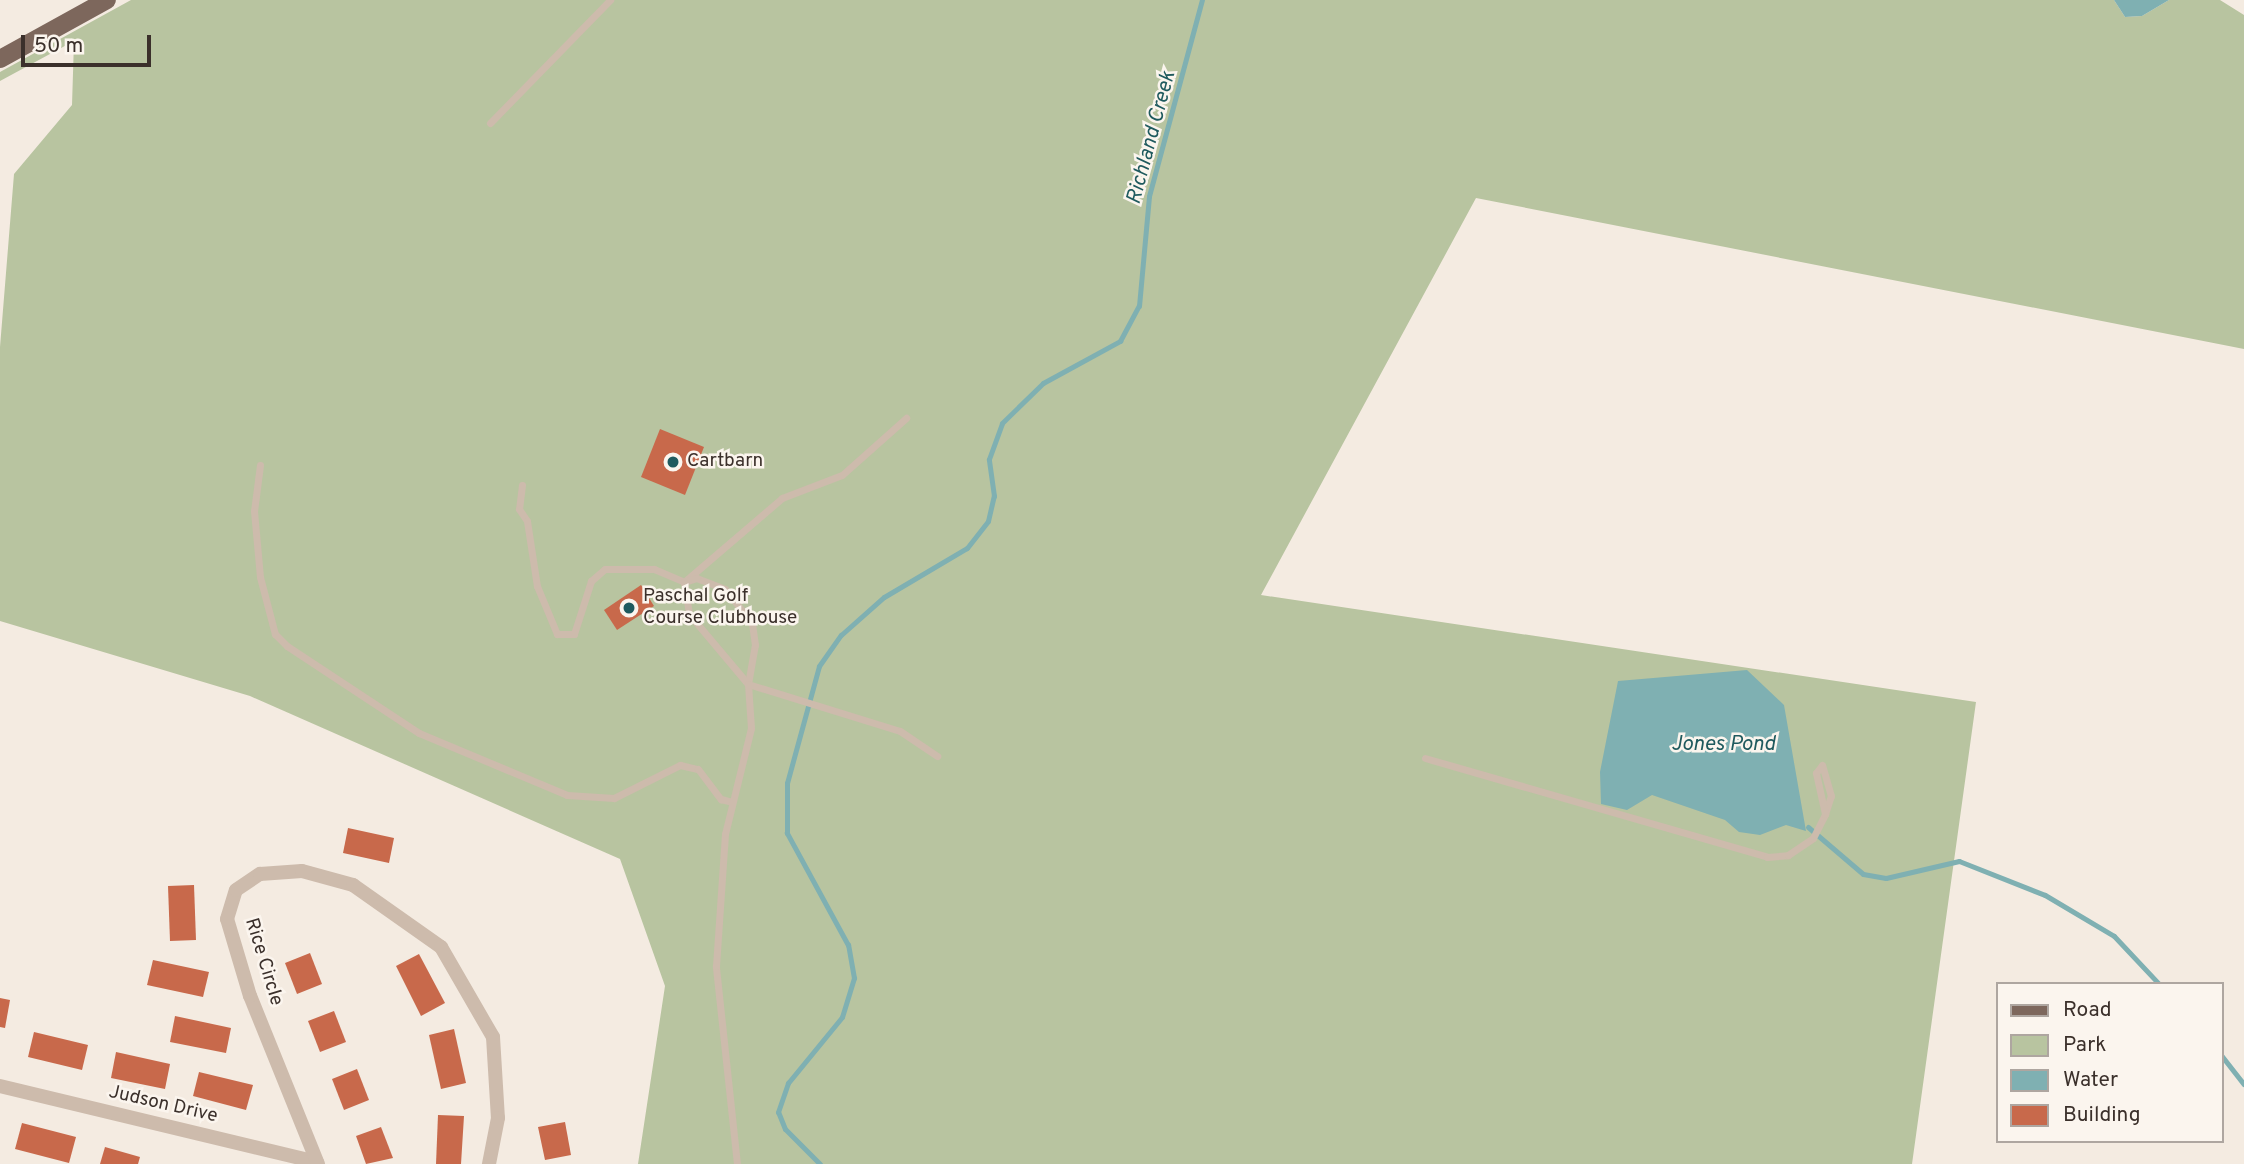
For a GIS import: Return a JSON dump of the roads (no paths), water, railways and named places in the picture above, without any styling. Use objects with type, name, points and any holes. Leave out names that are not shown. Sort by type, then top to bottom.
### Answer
[{"type":"main road","points":[[0,59],[107,0]]},
{"type":"street","name":"Rice Circle","points":[[318,1163],[250,996],[227,919],[236,890],[260,874],[302,871],[353,885],[441,947],[492,1037],[498,1118],[489,1164]]},
{"type":"street","name":"Judson Drive","points":[[0,1086],[318,1163]]},
{"type":"lane","points":[[490,123],[610,0]]},
{"type":"lane","points":[[684,582],[782,498],[842,475],[906,418]]},
{"type":"lane","points":[[260,465],[258,562],[273,628],[287,646],[419,733],[567,795],[614,798],[680,765],[698,769],[712,790],[732,802]]},
{"type":"lane","points":[[522,485],[519,509],[527,522],[537,586],[557,634],[579,630],[591,581],[605,569],[654,569],[684,582],[697,578],[718,584],[752,623],[754,668],[748,684],[751,728],[732,802],[716,966],[737,1164]]},
{"type":"lane","points":[[684,582],[689,614],[748,684],[900,731],[937,756]]},
{"type":"lane","points":[[1425,758],[1767,857],[1806,846],[1825,814],[1832,788],[1822,765],[1816,773],[1825,814]]},
{"type":"water","points":[[2114,0],[2169,0],[2142,16],[2125,17]]},
{"type":"water","name":"Jones Pond","points":[[1747,670],[1784,705],[1806,831],[1786,825],[1760,835],[1739,832],[1725,820],[1652,795],[1627,810],[1601,804],[1600,772],[1618,681]]},
{"type":"waterway","name":"Richland Creek","points":[[820,1164],[785,1129],[778,1112],[788,1083],[842,1017],[854,978],[848,945],[787,833],[787,783],[819,666],[841,635],[884,597],[967,548],[988,521],[994,496],[989,459],[1002,423],[1043,383],[1120,341],[1139,306],[1149,196],[1202,0]]},
{"type":"waterway","points":[[1808,827],[1863,874],[1886,878],[1959,861],[2045,895],[2114,936],[2157,982]]},
{"type":"waterway","points":[[2223,1058],[2244,1084]]},
{"type":"place","name":"Cartbarn","points":[[673,462]]},
{"type":"place","name":"Paschal Golf Course Clubhouse","points":[[629,608]]}]
